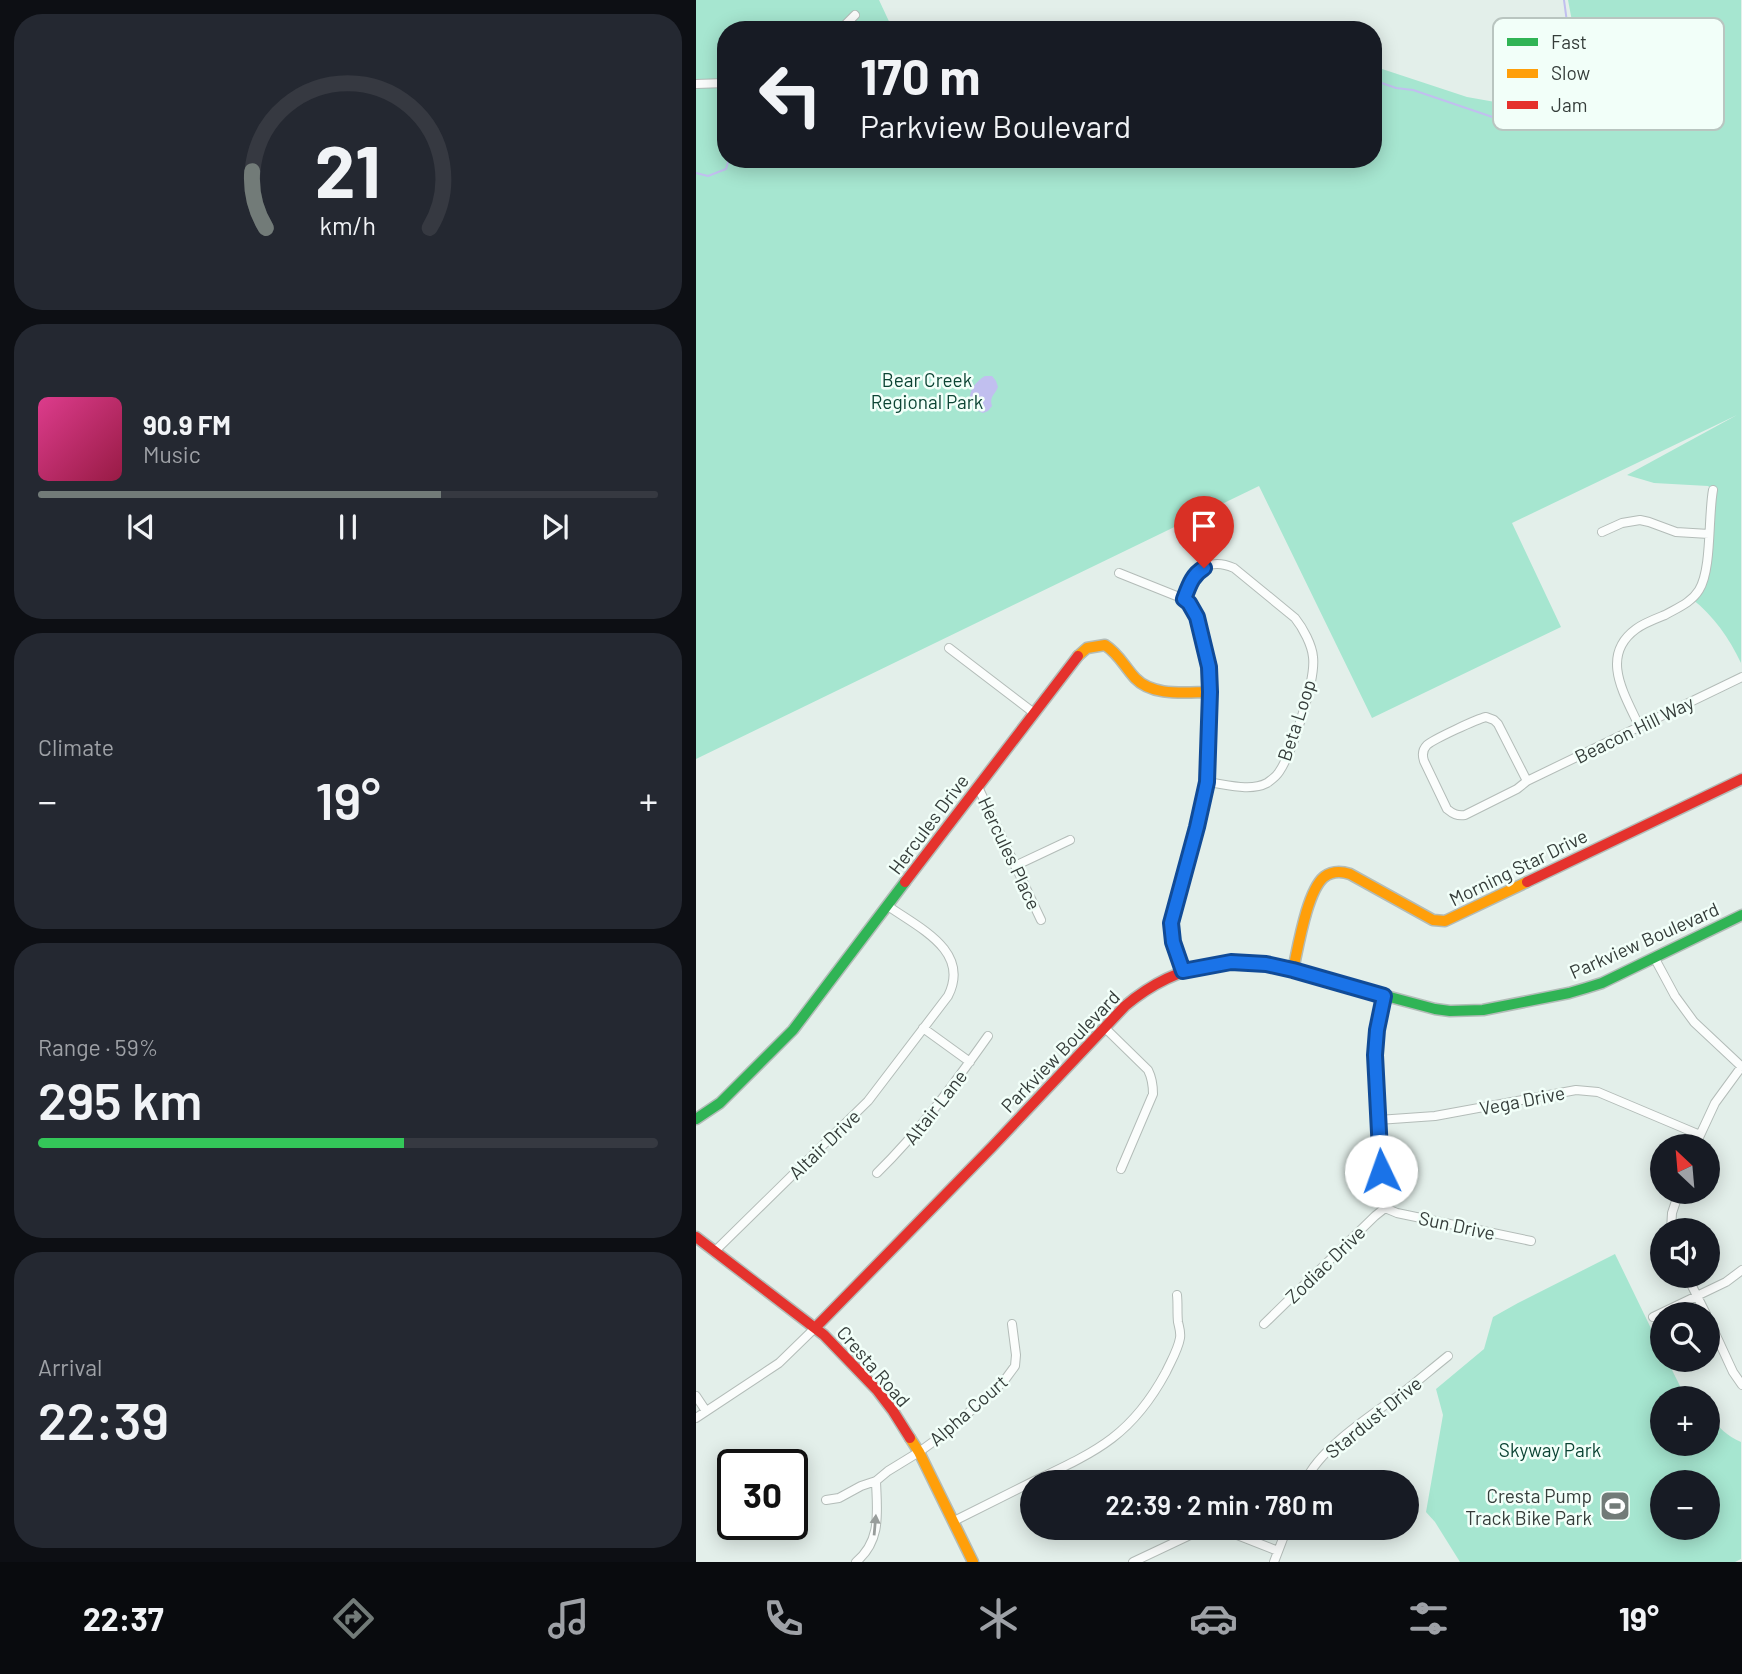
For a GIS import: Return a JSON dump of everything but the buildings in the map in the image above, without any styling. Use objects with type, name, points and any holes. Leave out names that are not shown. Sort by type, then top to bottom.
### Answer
[{"type":"street","points":[[849,21],[855,15]]},
{"type":"street","points":[[696,84],[717,83]]},
{"type":"street","points":[[1639,726],[1619,683],[1619,652],[1637,629],[1684,605],[1698,592],[1705,573],[1713,490]]},
{"type":"street","points":[[1602,532],[1622,523],[1640,520],[1668,531],[1709,534]]},
{"type":"street","name":"Beta Loop","points":[[1184,599],[1197,572],[1210,565],[1226,564],[1295,618],[1313,656],[1302,715],[1289,751],[1276,776],[1263,785],[1250,787],[1207,782]]},
{"type":"street","points":[[1119,573],[1189,603],[1197,617],[1209,667],[1207,782],[1171,923],[1173,942],[1183,971]]},
{"type":"street","name":"Hercules Drive","points":[[696,1119],[720,1103],[788,1036],[1079,654],[1095,646],[1105,645],[1118,654],[1136,680],[1150,689],[1210,692]]},
{"type":"street","points":[[949,648],[1034,713]]},
{"type":"street","name":"Beacon Hill Way","points":[[1527,781],[1498,724],[1490,718],[1481,718],[1432,742],[1423,750],[1424,761],[1447,809],[1458,816],[1465,815],[1517,789],[1527,781],[1741,677]]},
{"type":"street","name":"Morning Star Drive","points":[[1293,970],[1313,891],[1328,874],[1342,871],[1350,874],[1433,919],[1445,921],[1741,779]]},
{"type":"street","name":"Hercules Place","points":[[978,787],[1041,920]]},
{"type":"street","points":[[1016,866],[1070,839]]},
{"type":"street","name":"Altair Drive","points":[[715,1251],[868,1101],[948,996],[954,977],[951,958],[946,950],[888,906]]},
{"type":"street","name":"Parkview Boulevard","points":[[696,1418],[779,1363],[1015,1124],[1104,1027],[1142,992],[1183,971],[1240,962],[1266,964],[1450,1011],[1483,1010],[1601,983],[1741,915]]},
{"type":"street","points":[[1654,957],[1675,996],[1694,1022],[1741,1066],[1715,1103],[1700,1134]]},
{"type":"street","points":[[1384,996],[1376,1044],[1382,1196],[1385,1208]]},
{"type":"street","points":[[1104,1027],[1152,1077],[1153,1094],[1121,1169]]},
{"type":"street","points":[[923,1028],[970,1062]]},
{"type":"street","name":"Altair Lane","points":[[877,1173],[919,1129],[988,1036]]},
{"type":"street","name":"Vega Drive","points":[[1378,1120],[1435,1116],[1587,1090],[1608,1096],[1698,1134]]},
{"type":"street","name":"Sun Drive","points":[[1385,1208],[1397,1213],[1531,1241]]},
{"type":"street","name":"Zodiac Drive","points":[[1264,1324],[1385,1208]]},
{"type":"street","name":"Cresta Road","points":[[696,1237],[816,1327],[877,1390],[919,1452],[973,1562]]},
{"type":"street","points":[[1684,1302],[1735,1276],[1741,1270]]},
{"type":"street","points":[[1693,1288],[1700,1302]]},
{"type":"street","points":[[1056,1470],[1103,1446],[1126,1428],[1140,1412],[1178,1349],[1181,1333],[1177,1295]]},
{"type":"street","name":"Alpha Court","points":[[827,1500],[876,1481],[919,1452],[960,1421],[1010,1374],[1015,1366],[1016,1355],[1012,1324]]},
{"type":"street","points":[[1720,1344],[1741,1385]]},
{"type":"street","name":"Stardust Drive","points":[[1312,1470],[1353,1429],[1448,1356]]},
{"type":"street","points":[[696,1396],[706,1411]]},
{"type":"street","points":[[856,1562],[864,1555],[873,1539],[876,1524],[876,1481]]},
{"type":"street","points":[[954,1521],[1020,1488]]},
{"type":"street","points":[[1133,1562],[1203,1529],[1222,1529],[1278,1551]]},
{"type":"street","points":[[1274,1562],[1283,1540]]},
{"type":"green space","name":"Bear Creek Regional Park","points":[[696,0],[879,0],[889,21],[717,21],[717,168],[1382,168],[1382,69],[1467,97],[1493,102],[1493,130],[1724,130],[1724,18],[1571,18],[1568,0],[1741,0],[1741,663],[1720,628],[1692,599],[1703,582],[1713,490],[1708,486],[1654,483],[1627,475],[1737,415],[1512,523],[1561,627],[1372,718],[1259,486],[696,759]]},
{"type":"green space","name":"Skyway Park","points":[[1615,1254],[1650,1326],[1650,1372],[1673,1372],[1680,1386],[1650,1386],[1650,1456],[1720,1456],[1720,1427],[1741,1442],[1741,1559],[1735,1562],[1460,1562],[1426,1512],[1443,1415],[1436,1389],[1484,1349],[1493,1317]]},
{"type":"water","points":[[985,376],[992,376],[998,387],[992,398],[992,406],[983,413],[972,406],[970,395],[975,385]]},
{"type":"waterway","points":[[1564,0],[1566,18]]},
{"type":"waterway","points":[[1382,83],[1413,90],[1493,117]]},
{"type":"waterway","points":[[696,173],[708,176],[726,168]]},
{"type":"traffic: fast","points":[[696,1119],[720,1103],[793,1030],[905,882]]},
{"type":"traffic: fast","points":[[1211,965],[1266,964],[1435,1009],[1483,1010],[1569,993],[1602,983],[1742,915]]},
{"type":"traffic: slow","points":[[1078,656],[1087,648],[1105,645],[1142,684],[1160,691],[1210,692]]},
{"type":"traffic: slow","points":[[1293,970],[1313,894],[1318,884],[1330,874],[1350,874],[1433,920],[1445,921],[1527,882]]},
{"type":"traffic: slow","points":[[910,1438],[973,1562]]},
{"type":"traffic: jam","points":[[905,882],[1078,656]]},
{"type":"traffic: jam","points":[[1527,882],[1742,779]]},
{"type":"traffic: jam","points":[[816,1327],[1125,1006],[1165,979],[1187,970],[1211,965]]},
{"type":"traffic: jam","points":[[696,1237],[824,1335],[877,1390],[910,1438]]},
{"type":"place","name":"Cresta Pump Track Bike Park","points":[[1615,1506]]},
{"type":"route","points":[[1204,568],[1192,578],[1184,599],[1197,617],[1209,667],[1207,782],[1171,923],[1173,942],[1183,971],[1231,962],[1266,964],[1384,996],[1375,1055],[1381,1171]]}]
